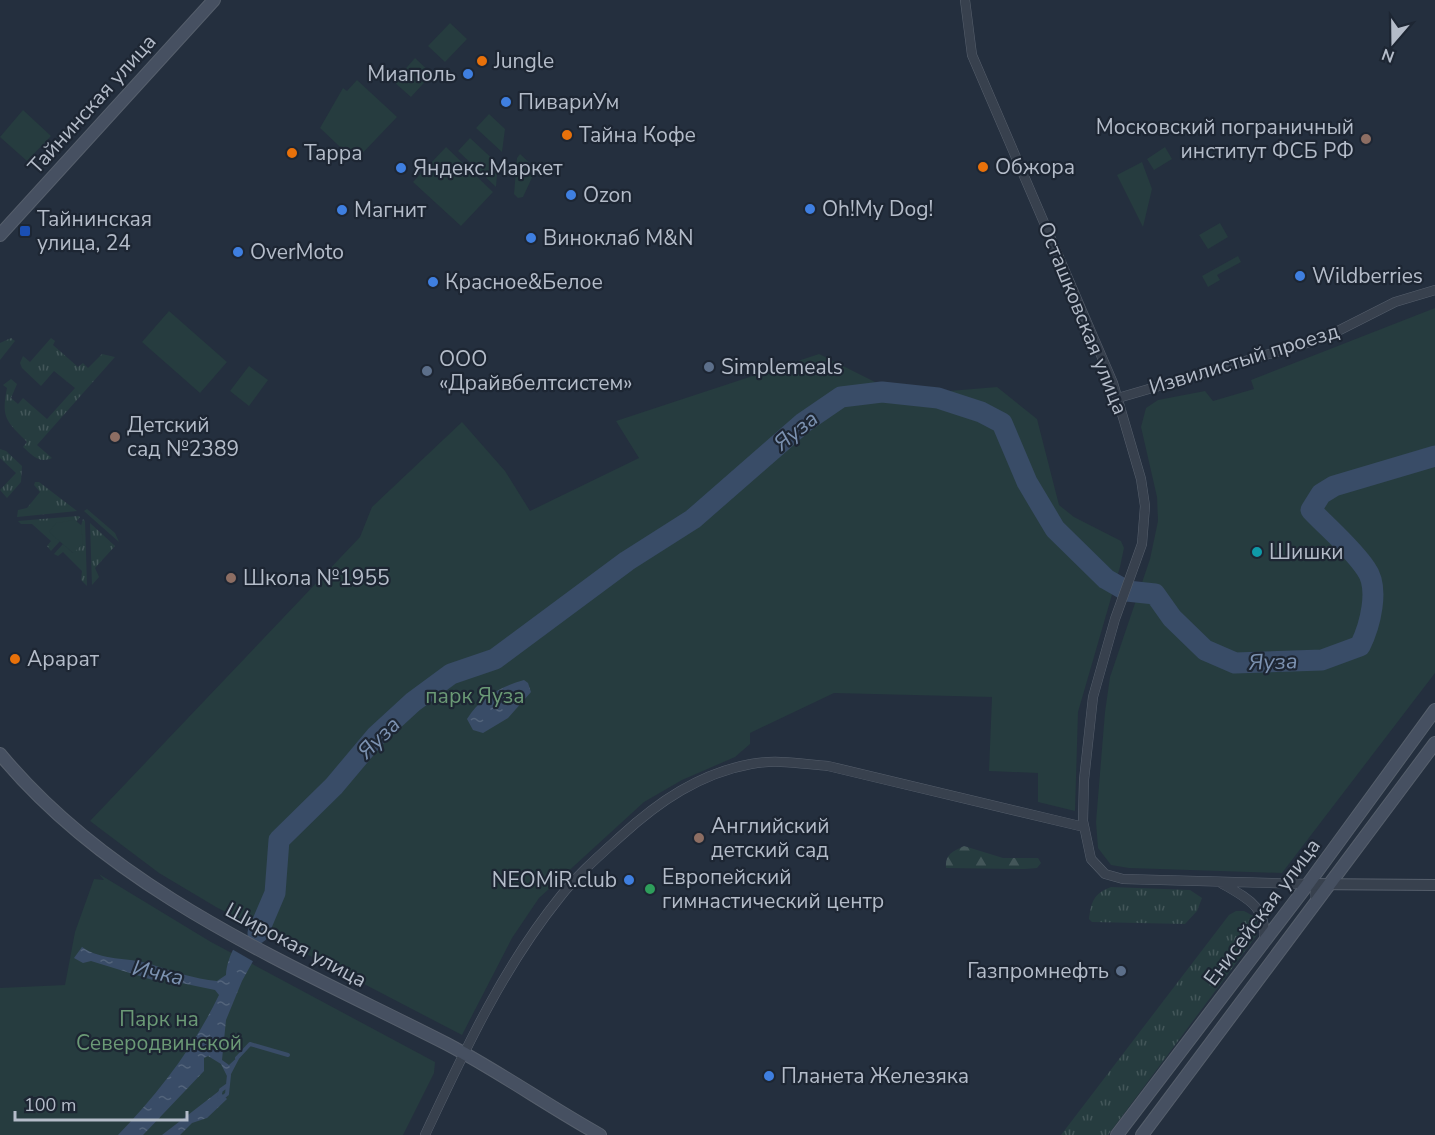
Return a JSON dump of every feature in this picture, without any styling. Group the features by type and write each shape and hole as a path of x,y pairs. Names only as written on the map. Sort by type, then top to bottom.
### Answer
{"main road":[{"name":"Тайнинская улица","path":"0,235 214,0"},
{"name":"Енисейская улица","path":"1117,1135 1308,884 1435,710"},
{"name":"Енисейская улица","path":"1142,1135 1316,906 1435,743"},
{"name":"Широкая улица","path":"0,754 50,810 133,874 284,962 464,1053 600,1135"},
{"path":"1217,1002 1223,998 1233,1000 1235,1008 1233,1013"}],"street":[{"name":"Осташковская улица","path":"964,0 972,55 1118,398 1143,488 1144,526 1138,558 1115,619 1090,716 1084,780 1084,827 1091,859 1098,869 1111,877 1219,882 1435,885"},
{"name":"Извилистый проезд","path":"1118,398 1324,338 1395,302 1435,290"},
{"path":"425,1135 486,1010 522,949 560,896 644,815 689,785 728,769 753,763 790,762 828,766 1084,827"},
{"path":"1219,882 1257,908 1263,917 1264,941"},
{"path":"1308,884 1315,888 1316,906"}],"green space":[{"path":"450,23 467,39 445,62 428,46"},
{"path":"415,58 432,74 411,97 394,82"},
{"path":"357,80 397,117 355,161 320,128 343,88 347,91"},
{"path":"23,110 51,136 27,161 0,137"},
{"path":"489,114 505,129 502,152 476,128"},
{"path":"470,138 498,164 496,187 458,151"},
{"path":"446,147 493,192 461,226 413,182"},
{"path":"1165,147 1172,159 1154,170 1147,159"},
{"path":"520,154 536,169 523,197 518,198 514,194 517,158"},
{"path":"1142,162 1152,189 1143,227 1117,175"},
{"path":"1220,223 1228,237 1208,249 1199,235"},
{"path":"1238,256 1241,262 1217,275 1220,280 1208,287 1202,276"},
{"path":"1435,308 1435,673 1282,873 1129,868 1111,865 1098,848 1096,822 1105,712 1110,677 1150,559 1158,521 1157,497 1141,427 1146,408 1158,400 1205,391 1213,401 1254,389 1251,380"},
{"path":"169,311 227,362 200,393 142,342"},
{"path":"11,338 15,341 0,360 0,343"},
{"path":"51,338 55,341 53,345 78,367 83,363 88,368 102,354 115,357 37,445 52,458 43,460 36,458 23,447 27,442 10,424 5,413 7,388 3,385 11,379 17,384 11,398 18,404 23,398 47,419 75,388 54,371 41,386 22,368 20,363 23,356 30,362"},
{"name":"парк Яуза","path":"819,354 901,395 997,387 1037,419 1059,505 1074,517 1121,541 1124,548 1120,567 1078,712 1075,811 1038,802 1038,773 989,771 992,697 834,693 750,733 750,744 735,757 682,780 644,802 539,898 512,938 462,1035 216,907 159,873 90,821 360,537 372,507 462,422 505,471 530,511 639,458 616,421"},
{"path":"249,366 268,380 249,406 230,391"},
{"path":"0,449 6,451 22,466 21,482 7,498 0,490 16,473 0,458"},
{"path":"35,482 39,482 77,511 17,517 18,510 27,508 40,492 34,485"},
{"path":"87,509 115,533 119,542 84,511"},
{"path":"80,517 77,521 50,532 60,541 51,551 47,546 51,541 32,524 21,524 18,521"},
{"path":"83,519 85,521 87,586 81,580 82,571 63,552 58,556 54,554 63,544 73,553"},
{"path":"75,520 81,525 83,544 73,553 49,532 56,523"},
{"path":"90,523 115,546 95,568 99,577 92,585"},
{"path":"964,846 1003,858 1038,858 1041,863 1037,868 1025,869 946,868 948,856"},
{"name":"Парк на Северодвинской","path":"99,874 211,942 435,1062 434,1073 403,1135 0,1135 0,988 65,985 75,932 94,879 104,880"},
{"path":"1111,887 1190,890 1202,898 1197,911 1185,924 1092,922 1089,919 1094,899"},
{"path":"1236,911 1244,911 1257,918 1257,935 1108,1135 1061,1135 1229,915"}],"water":[{"path":"524,680 528,683 531,692 508,718 483,733 473,730 467,719 484,699 507,686"},
{"name":"Ичка","path":"270,908 272,927 242,981 226,1020 222,1060 229,1065 242,1053 230,1076 228,1078 221,1064 208,1056 204,1058 204,1071 143,1135 118,1135 147,1103 187,1051 219,995 215,990 162,979 156,981 91,961 83,963 74,958 82,947 98,955 141,962 191,977 217,981 226,975 230,956 240,937 254,920"},
{"path":"219,1091 227,1099 207,1118 192,1123 180,1135 162,1135"}],"pier":[{"path":"249,923 272,934 256,963 230,948"}],"waterway":[{"name":"Яуза","path":"258,933 275,893 279,840 334,786 376,736 413,702 451,674 495,659 627,561 693,519 803,423 841,397 882,392 938,398 981,412 1002,423 1027,482 1055,529 1106,579 1127,591 1155,594 1172,618 1205,650 1235,663 1322,660 1360,646 1372,607 1370,577 1354,554 1311,510 1321,494 1334,486 1435,456"},
{"path":"237,1058 250,1044 288,1055"},
{"path":"222,1098 227,1094 229,1075"},
{"path":"219,1097 221,1090 228,1085"}],"place":[{"name":"Jungle","path":"482,61"},
{"name":"Миаполь","path":"468,74"},
{"name":"ПивариУм","path":"506,102"},
{"name":"Тайна Кофе","path":"567,135"},
{"name":"Московский пограничный институт ФСБ РФ","path":"1366,139"},
{"name":"Тарра","path":"292,153"},
{"name":"Обжора","path":"983,167"},
{"name":"Яндекс.Маркет","path":"401,168"},
{"name":"Ozon","path":"571,195"},
{"name":"Oh!My Dog!","path":"810,209"},
{"name":"Магнит","path":"342,210"},
{"name":"Тайнинская улица, 24","path":"25,231"},
{"name":"Виноклаб М&N","path":"531,238"},
{"name":"OverMoto","path":"238,252"},
{"name":"Wildberries","path":"1300,276"},
{"name":"Красное&Белое","path":"433,282"},
{"name":"Simplemeals","path":"709,367"},
{"name":"ООО «Драйвбелтсистем»","path":"427,371"},
{"name":"Детский сад №2389","path":"115,437"},
{"name":"Шишки","path":"1257,552"},
{"name":"Школа №1955","path":"231,578"},
{"name":"Арарат","path":"15,659"},
{"name":"Английский детский сад","path":"699,838"},
{"name":"NEOMiR.club","path":"629,880"},
{"name":"Европейский гимнастический центр","path":"650,889"},
{"name":"Газпромнефть","path":"1121,971"},
{"name":"Планета Железяка","path":"769,1076"}]}
